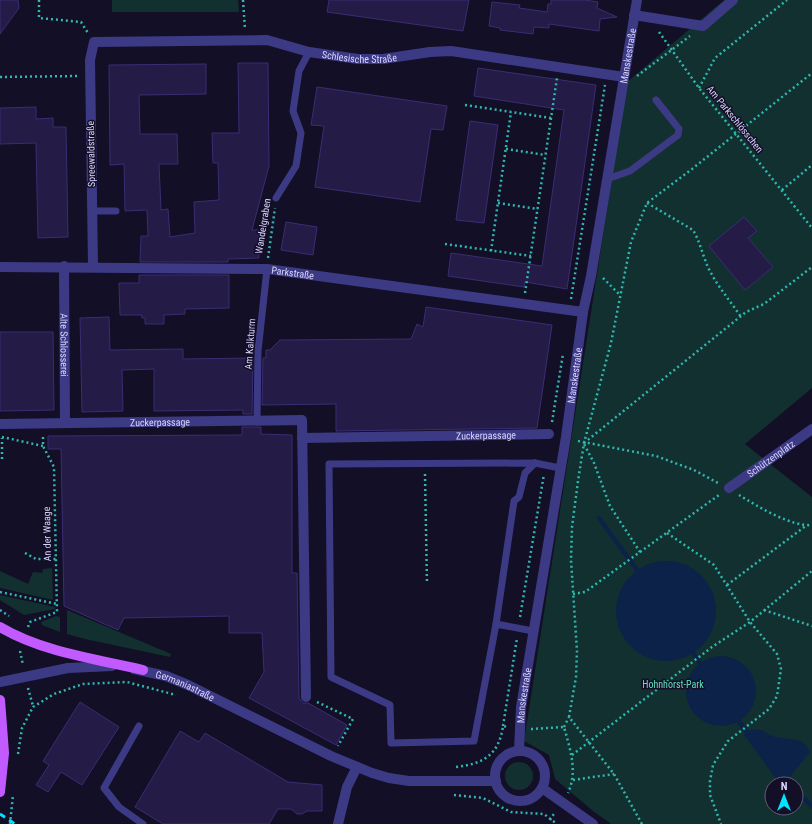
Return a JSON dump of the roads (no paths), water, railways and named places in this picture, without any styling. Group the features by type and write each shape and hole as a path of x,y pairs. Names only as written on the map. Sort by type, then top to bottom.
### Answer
{"main road":[{"path":"0,627 45,646 143,670"},
{"path":"0,700 4,753 0,792"}],"street":[{"name":"Manskestraße","path":"519,751 521,707 566,437 583,312 591,276 637,0"},
{"path":"634,14 703,26 733,0"},
{"name":"Schlesische Straße","path":"94,42 245,39 267,40 309,52 338,58 365,59 384,59 430,52 450,51 607,74 623,81"},
{"name":"Spreewaldstraße","path":"93,266 90,60 94,42"},
{"name":"Alte Schlosserei","path":"64,266 65,423"},
{"name":"Parkstraße","path":"0,267 93,266 267,269 583,312"},
{"name":"Zuckerpassage","path":"3,424 302,420 306,696"},
{"name":"Schützenplatz","path":"728,488 812,429"},
{"name":"Zuckerpassage","path":"302,438 549,434"},
{"name":"Germaniastraße","path":"0,682 25,676 85,666 105,666 143,670 188,684 331,756 389,778 409,781 496,780"},
{"path":"519,751 533,755 539,760 544,770 545,778 542,788 532,798 517,800 503,794 496,780 496,770 499,762 512,753 519,751"},
{"path":"338,824 347,787 357,767"},
{"path":"542,788 593,824"}],"lane":[{"name":"Wandelgraben","path":"276,198 296,166 301,132 293,111 299,71 309,52"},
{"path":"607,179 630,171 678,135 678,129 656,100"},
{"path":"92,211 116,211"},
{"name":"Am Kalkturm","path":"257,420 258,351 267,269"},
{"path":"536,463 525,473 519,497 514,501 496,624 474,741 391,743 390,706 331,677 329,464 424,462 536,463 560,468"},
{"path":"496,624 533,631"},
{"path":"139,726 104,788 119,807 143,824"}],"water":[{"path":"666,561 685,565 701,576 712,592 716,611 712,630 701,646 685,657 666,661 647,657 631,646 620,630 616,611 620,592 631,576 647,565"},
{"path":"721,656 734,659 746,666 753,678 756,691 753,704 746,716 734,723 721,726 708,723 696,716 689,704 686,691 689,678 696,666 708,659"},
{"path":"752,729 761,730 775,737 798,740 806,745 810,752 790,776 774,776 744,735"}],"waterway":[{"path":"599,518 637,570"},
{"path":"693,653 699,662"},
{"path":"739,722 747,732"},
{"path":"804,798 812,806"}],"railway":[{"path":"0,814 15,824"}],"park label":[{"name":"Hohnhorst-Park","path":"673,684"}]}
